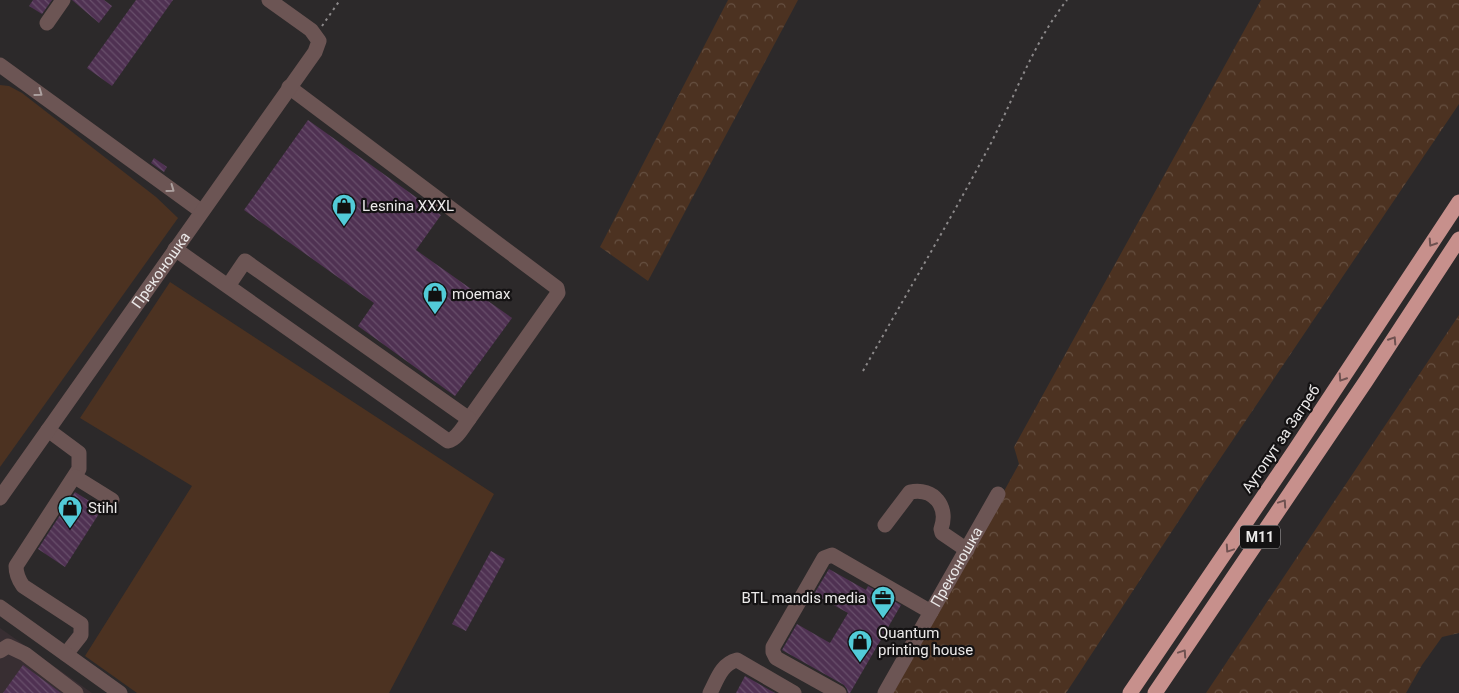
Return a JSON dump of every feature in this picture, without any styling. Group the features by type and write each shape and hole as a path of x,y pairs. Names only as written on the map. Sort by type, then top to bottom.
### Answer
{"highway":[{"name":"Аутопут за Загреб","path":"1130,693 1295,450 1459,202"},
{"name":"M11","path":"1155,693 1366,381 1459,239"}],"street":[{"path":"47,23 63,0"},
{"path":"269,0 311,30 317,38"},
{"name":"Преконошка","path":"0,498 315,52 317,38"},
{"path":"0,65 201,211"},
{"path":"175,249 448,440 452,440 457,436 469,419 558,292 557,288 289,87"},
{"path":"228,286 245,261 469,419"},
{"path":"48,430 79,453 79,468 75,477 16,566 19,580 23,586 81,624 81,635 66,654"},
{"path":"75,477 112,500"},
{"path":"885,525 910,492 918,490 926,492 938,500 942,509 944,521 941,529 942,533 967,550"},
{"name":"Преконошка","path":"885,693 998,494"},
{"path":"838,693 776,658 773,652 773,647 824,558 832,555 931,612"},
{"path":"0,607 120,693"},
{"path":"0,651 8,646 25,654 76,693"},
{"path":"710,693 721,671 728,664 737,660 794,693"}],"path":[{"path":"863,371 990,144 1028,64 1056,14 1067,0"},
{"path":"317,38 338,1"}],"shaded area":[{"path":"0,628 92,693 0,693"}],"green space":[{"path":"728,0 798,0 648,281 600,247"},
{"path":"1261,0 1459,0 1459,104 1197,493 1066,693 893,693 1019,464 1014,447"},
{"path":"0,85 9,86 22,93 156,197 178,218 0,467"},
{"path":"170,282 494,494 389,693 137,693 85,656 192,486 80,418"},
{"path":"1459,315 1459,633 1442,637 1422,665 1406,693 1206,693"}],"building":[{"path":"33,0 52,0 42,14 29,6"},
{"path":"72,0 104,0 112,6 99,23"},
{"path":"136,0 173,0 112,86 87,68"},
{"path":"308,120 441,215 416,250 512,318 455,396 358,326 374,303 244,210"},
{"path":"154,158 167,167 164,172 151,163"},
{"path":"75,492 102,509 65,567 38,549"},
{"path":"491,551 505,559 466,631 452,624"},
{"path":"829,569 866,590 868,586 901,605 850,693 848,693 844,685 782,650 797,624 830,643 848,613 814,594"},
{"path":"23,665 61,693 3,693"},
{"path":"745,676 775,693 736,693"}],"place":[{"name":"Lesnina XXXL","path":"344,227"},
{"name":"moemax","path":"435,315"},
{"name":"Stihl","path":"70,529"},
{"name":"BTL mandis media","path":"883,619"},
{"name":"Quantum printing house","path":"860,663"}]}
